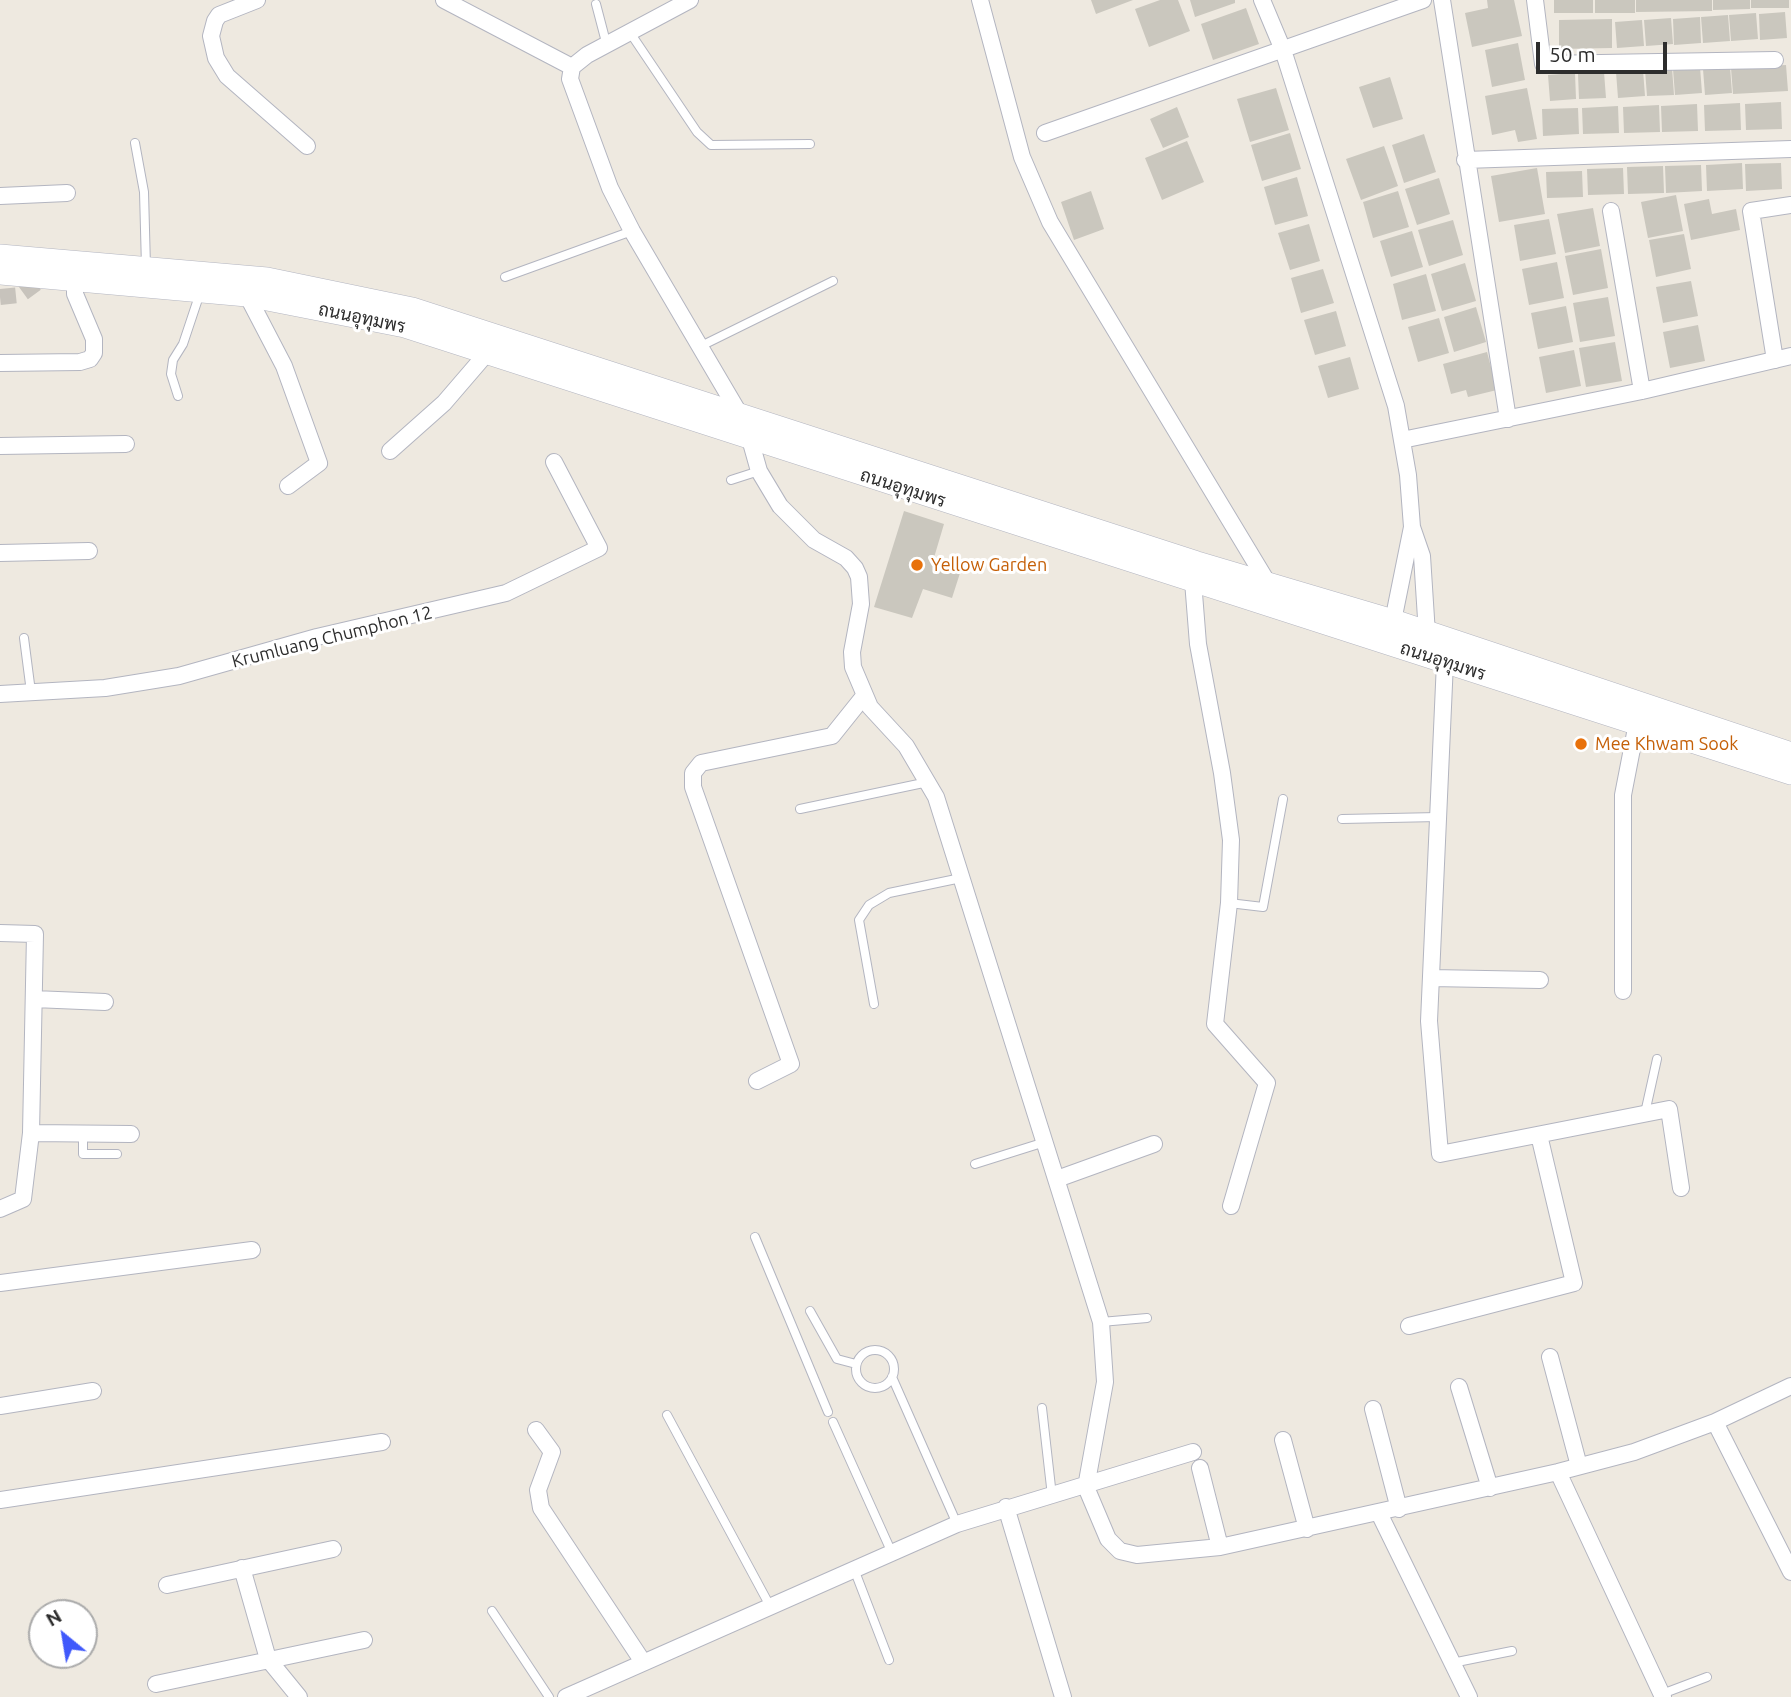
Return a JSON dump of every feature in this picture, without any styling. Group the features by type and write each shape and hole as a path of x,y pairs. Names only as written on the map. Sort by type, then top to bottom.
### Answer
{"street":[{"path":"257,0 222,6 211,36 216,58 227,76 307,146"},
{"path":"444,0 572,67"},
{"path":"980,0 1022,157 1050,222 1269,585"},
{"path":"1262,0 1283,50 1396,406 1412,527 1422,556 1427,634"},
{"path":"1045,133 1283,50 1387,6 1423,0"},
{"path":"1442,0 1465,160 1508,419"},
{"path":"1535,0 1543,64 1775,60"},
{"path":"572,67 687,1"},
{"path":"572,67 572,91 610,188 632,231 739,413 760,471 785,512 814,540 846,558 859,577 861,604 852,652 853,667 864,696 906,746 936,797 1101,1322 1105,1382 1086,1487 1108,1539 1121,1550 1137,1555 1220,1548 1399,1509 1634,1452 1715,1422 1791,1386"},
{"path":"1465,160 1791,149"},
{"path":"0,196 68,193"},
{"path":"1402,440 1642,391 1783,358 1751,211 1791,205"},
{"path":"1611,211 1642,391"},
{"name":"ถนนอุทุมพร","path":"0,256 267,279 412,309 1269,585 1392,621 1791,754"},
{"name":"ถนนอุทุมพร","path":"0,273 247,295 405,326 1791,773"},
{"path":"0,363 80,362 90,359 94,353 94,339 75,294 75,278"},
{"path":"247,295 284,366 319,463 288,486"},
{"path":"390,451 444,403 487,353"},
{"path":"0,446 126,444"},
{"name":"Krumluang Chumphon 12","path":"0,694 104,688 179,676 317,637 506,593 599,548 554,462"},
{"path":"1392,621 1412,527"},
{"path":"0,553 89,551"},
{"path":"1193,581 1198,644 1222,772 1231,840 1229,903 1215,1024 1267,1083 1231,1206"},
{"path":"1445,662 1429,1021 1440,1154 1669,1109 1681,1188"},
{"path":"757,1081 792,1064 693,787 693,773 701,763 832,736 864,696"},
{"path":"1623,991 1623,795 1637,723"},
{"path":"0,933 35,934 31,1133 23,1199 0,1209"},
{"path":"1431,978 1541,980"},
{"path":"34,999 105,1002"},
{"path":"31,1133 131,1134"},
{"path":"1409,1326 1574,1283 1539,1136"},
{"path":"1057,1179 1154,1144"},
{"path":"0,1283 252,1250"},
{"path":"1550,1356 1579,1466"},
{"path":"1459,1387 1490,1488"},
{"path":"0,1406 93,1391"},
{"path":"1373,1409 1399,1509"},
{"path":"1715,1422 1791,1572"},
{"path":"536,1430 552,1452 538,1490 541,1508 643,1662"},
{"path":"1283,1440 1307,1529"},
{"path":"0,1500 382,1442"},
{"path":"566,1697 957,1524 1006,1507 1086,1487 1193,1452"},
{"path":"1200,1468 1220,1548"},
{"path":"1558,1472 1662,1695"},
{"path":"1006,1507 1063,1697"},
{"path":"1379,1513 1469,1697"},
{"path":"167,1584 333,1549"},
{"path":"242,1568 268,1659 299,1697"},
{"path":"156,1684 364,1640"}],"lane":[{"path":"596,4 607,46"},
{"path":"631,34 697,132 712,145 810,144"},
{"path":"135,143 144,192 146,267"},
{"path":"505,277 632,231"},
{"path":"699,347 833,281"},
{"path":"178,396 171,374 173,360 183,344 201,290"},
{"path":"731,480 760,471"},
{"path":"24,638 32,692"},
{"path":"800,809 928,782"},
{"path":"1229,903 1263,907 1283,799"},
{"path":"1342,819 1438,817"},
{"path":"874,1004 859,919 869,905 889,893 961,878"},
{"path":"1645,1112 1657,1059"},
{"path":"83,1134 83,1153 117,1154"},
{"path":"975,1164 1045,1142"},
{"path":"755,1237 828,1412"},
{"path":"810,1311 837,1359 856,1364"},
{"path":"1101,1322 1147,1318"},
{"path":"892,1377 886,1384 868,1387 856,1373 856,1364 866,1352 881,1351 892,1362 892,1377 957,1524"},
{"path":"1042,1408 1052,1496"},
{"path":"667,1415 770,1606"},
{"path":"833,1422 892,1553"},
{"path":"854,1569 889,1660"},
{"path":"492,1611 549,1697"},
{"path":"1452,1663 1512,1651"},
{"path":"1662,1695 1707,1677"}],"building":[{"path":"1091,0 1133,0 1096,14"},
{"path":"1160,0 1178,0 1190,31 1149,47 1135,9"},
{"path":"1190,0 1235,0 1235,3 1195,17"},
{"path":"1487,0 1514,0 1522,36 1472,47 1465,13 1488,8"},
{"path":"1554,0 1593,0 1593,13 1554,13"},
{"path":"1595,0 1635,0 1635,13 1595,13"},
{"path":"1636,0 1712,0 1712,11 1636,12"},
{"path":"1713,0 1750,0 1750,9 1713,10"},
{"path":"1751,0 1789,0 1789,8 1751,8"},
{"path":"1246,8 1259,44 1213,60 1201,24"},
{"path":"1785,12 1787,38 1760,40 1759,14"},
{"path":"1756,13 1758,39 1731,41 1729,15"},
{"path":"1728,15 1730,41 1703,43 1701,17"},
{"path":"1700,17 1701,43 1674,45 1673,19"},
{"path":"1671,18 1673,44 1646,46 1644,20"},
{"path":"1612,19 1612,48 1559,49 1559,20"},
{"path":"1642,20 1644,46 1617,48 1615,22"},
{"path":"1518,43 1525,80 1492,87 1485,50"},
{"path":"1786,65 1788,91 1733,94 1731,68"},
{"path":"1700,67 1702,93 1675,95 1673,69"},
{"path":"1730,67 1732,93 1705,95 1703,69"},
{"path":"1672,68 1674,95 1647,96 1645,70"},
{"path":"1643,70 1645,96 1618,98 1616,72"},
{"path":"1604,72 1606,98 1579,99 1578,74"},
{"path":"1575,73 1576,99 1550,101 1548,75"},
{"path":"1390,77 1403,119 1373,128 1359,87"},
{"path":"1276,88 1289,130 1250,142 1237,99"},
{"path":"1527,88 1537,139 1518,142 1515,130 1492,135 1485,96"},
{"path":"1781,102 1782,129 1746,130 1745,104"},
{"path":"1740,103 1741,130 1705,131 1704,105"},
{"path":"1697,104 1698,131 1662,132 1661,106"},
{"path":"1659,105 1660,132 1624,133 1623,107"},
{"path":"1618,106 1619,133 1583,134 1582,108"},
{"path":"1177,107 1189,137 1163,148 1150,119"},
{"path":"1578,108 1579,134 1543,136 1542,109"},
{"path":"1290,133 1301,169 1262,181 1251,145"},
{"path":"1424,134 1436,172 1404,183 1392,145"},
{"path":"1187,141 1204,182 1162,200 1145,158"},
{"path":"1384,146 1398,186 1361,200 1346,159"},
{"path":"1742,163 1743,189 1707,191 1706,165"},
{"path":"1781,163 1782,189 1746,191 1745,164"},
{"path":"1701,165 1702,191 1666,193 1665,166"},
{"path":"1663,166 1664,193 1628,194 1627,167"},
{"path":"1537,168 1545,214 1499,222 1491,176"},
{"path":"1623,168 1624,194 1588,195 1587,169"},
{"path":"1582,171 1583,197 1547,198 1546,172"},
{"path":"1297,177 1308,216 1275,225 1264,187"},
{"path":"1439,178 1450,214 1417,225 1405,189"},
{"path":"1091,191 1104,229 1074,240 1061,202"},
{"path":"1398,191 1409,227 1373,238 1363,202"},
{"path":"1676,195 1683,231 1648,238 1641,202"},
{"path":"1709,199 1712,214 1736,209 1740,230 1691,240 1684,204"},
{"path":"1593,208 1600,246 1565,253 1557,214"},
{"path":"1549,219 1556,254 1520,261 1514,225"},
{"path":"1453,220 1463,255 1429,266 1418,230"},
{"path":"1309,224 1320,261 1290,270 1278,233"},
{"path":"1412,231 1423,267 1391,277 1380,241"},
{"path":"1684,234 1691,269 1656,277 1649,240"},
{"path":"1601,249 1608,288 1573,295 1565,256"},
{"path":"1557,262 1564,298 1529,305 1522,269"},
{"path":"1465,263 1476,301 1442,311 1431,274"},
{"path":"1323,269 1334,303 1301,313 1291,278"},
{"path":"1426,274 1436,311 1402,320 1393,284"},
{"path":"1691,281 1698,316 1663,323 1656,287"},
{"path":"1608,297 1615,336 1580,342 1573,303"},
{"path":"1566,306 1573,342 1538,349 1531,313"},
{"path":"1476,307 1486,342 1454,352 1444,317"},
{"path":"1336,311 1346,346 1315,355 1304,320"},
{"path":"1439,318 1449,353 1418,362 1408,327"},
{"path":"1698,325 1705,361 1670,368 1663,332"},
{"path":"1615,342 1622,381 1586,387 1579,348"},
{"path":"1574,350 1581,386 1546,393 1539,357"},
{"path":"1487,352 1497,390 1468,397 1466,390 1451,394 1443,364"},
{"path":"1350,357 1359,389 1328,398 1318,366"},
{"name":"Yellow Garden","path":"904,511 944,524 933,561 961,570 952,598 923,589 912,618 874,607"}],"tunnel":[{"path":"0,297 20,295 46,276"}],"place":[{"name":"Yellow Garden","path":"917,565"},
{"name":"Mee Khwam Sook","path":"1581,744"}]}
